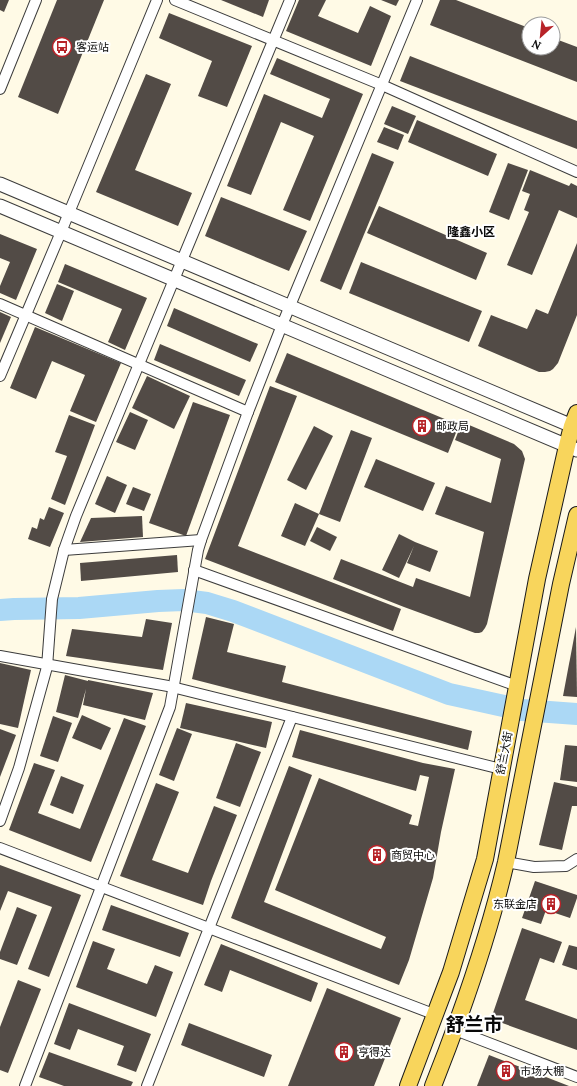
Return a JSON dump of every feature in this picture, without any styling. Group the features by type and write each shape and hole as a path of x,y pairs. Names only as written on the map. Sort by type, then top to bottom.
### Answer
{"main road":[{"name":"舒兰大街","path":"408,1086 451,972 485,859 537,579 572,448 575,422"},
{"path":"433,1086 455,1030 500,889 561,584 577,515"}],"street":[{"path":"0,90 36,0"},
{"path":"0,376 157,0"},
{"path":"175,0 382,85 577,172"},
{"path":"0,821 19,768 47,665 52,599 64,550 76,516 290,0"},
{"path":"25,1086 170,707 183,630 201,540 289,306 417,0"},
{"path":"0,184 289,306 575,422"},
{"path":"0,206 572,448"},
{"path":"0,304 248,412"},
{"path":"64,550 201,540"},
{"path":"194,572 517,686"},
{"path":"0,656 174,687 501,769"},
{"path":"147,1086 292,717"},
{"path":"0,848 436,1015"},
{"path":"506,862 534,868 566,866 577,859"},
{"path":"455,1030 577,1077"}],"building":[{"path":"0,0 9,0 4,12 0,10"},
{"path":"57,0 104,0 58,114 18,97"},
{"path":"221,0 269,0 263,17"},
{"path":"299,0 326,0 318,16 358,33 370,6 391,16 371,66 286,31"},
{"path":"381,0 399,0 396,6"},
{"path":"440,0 456,0 521,25 521,56 561,56 561,41 577,47 577,82 430,25"},
{"path":"169,13 252,46 227,107 198,96 212,61 159,38"},
{"path":"410,56 577,121 577,149 400,81"},
{"path":"277,58 363,94 310,221 283,210 314,136 281,122 251,195 227,186 264,94 322,118 330,99 270,74"},
{"path":"146,74 171,84 135,170 192,193 178,226 96,192"},
{"path":"392,106 416,116 408,134 384,124"},
{"path":"417,120 497,154 488,176 408,142"},
{"path":"384,127 404,135 398,150 377,142"},
{"path":"372,153 394,162 341,290 320,281"},
{"path":"508,163 528,170 509,220 489,212"},
{"path":"530,170 569,186 571,183 577,186 577,218 559,210 532,275 507,265 529,212 524,210 530,194 522,191"},
{"path":"221,197 307,231 289,271 205,236"},
{"path":"379,206 487,253 476,280 367,233"},
{"path":"0,234 37,249 16,300 0,293 0,286 10,262 0,258"},
{"path":"577,243 577,315 558,363 553,369 550,371 539,372 478,346 491,315 527,329 536,309 548,314"},
{"path":"361,262 482,311 469,342 349,293"},
{"path":"65,264 147,298 125,350 108,342 122,309 58,282"},
{"path":"57,284 74,291 62,321 45,313"},
{"path":"174,308 258,344 250,362 167,326"},
{"path":"0,312 11,317 0,343"},
{"path":"35,327 121,363 96,422 70,411 85,375 52,361 36,399 10,388"},
{"path":"160,344 246,380 239,396 154,360"},
{"path":"287,353 459,425 448,453 275,382"},
{"path":"147,376 190,396 174,429 132,408"},
{"path":"270,386 297,396 238,546 401,609 393,631 205,559"},
{"path":"193,402 230,415 186,536 149,523"},
{"path":"130,412 148,420 135,450 116,442"},
{"path":"69,415 95,425 65,505 51,499 67,456 55,452"},
{"path":"462,422 514,444 522,451 525,459 487,624 482,632 479,633 475,633 404,607 333,579 341,559 413,587 416,578 470,597 484,532 435,514 446,486 491,503 501,459 455,440"},
{"path":"314,426 333,436 306,490 287,480"},
{"path":"351,430 372,438 340,522 319,514"},
{"path":"376,459 435,483 423,511 364,487"},
{"path":"107,476 127,485 115,513 95,504"},
{"path":"133,487 151,494 144,511 126,504"},
{"path":"295,503 319,514 305,546 281,536"},
{"path":"49,507 64,513 50,547 28,539 32,527 37,529 40,518 44,520"},
{"path":"142,516 143,537 80,542 91,518"},
{"path":"317,527 337,537 330,551 310,541"},
{"path":"399,534 438,551 430,572 407,563 414,546 399,578 382,570"},
{"path":"177,555 178,572 81,581 80,563"},
{"path":"206,617 234,624 227,652 286,666 282,682 472,731 468,750 192,679"},
{"path":"146,619 172,623 163,670 66,656 72,629 142,637"},
{"path":"576,627 577,697 563,696"},
{"path":"0,663 31,670 18,728 0,724"},
{"path":"65,675 88,681 153,693 145,720 83,705 86,689 78,718 56,712"},
{"path":"186,703 272,722 266,748 180,728"},
{"path":"82,715 111,728 101,750 72,738"},
{"path":"53,716 72,723 58,762 40,756"},
{"path":"124,718 146,726 91,862 9,830 34,763 55,770 38,813 80,829"},
{"path":"177,728 192,734 174,781 159,775"},
{"path":"0,729 16,735 0,777"},
{"path":"300,730 423,763 455,769 441,832 433,878 409,960 399,985 231,918 289,766 312,775 264,902 381,949 386,937 275,890 319,778 412,815 409,824 418,826 429,777 420,775 416,791 292,757"},
{"path":"236,743 261,752 240,807 216,798"},
{"path":"565,745 577,746 577,782 560,780"},
{"path":"61,776 84,785 73,814 50,805"},
{"path":"554,782 577,787 577,806 572,806 562,850 539,845"},
{"path":"156,783 179,792 152,860 188,873 214,806 237,815 203,905 120,876"},
{"path":"0,865 81,895 49,977 28,969 52,907 8,891 0,911"},
{"name":"东联金店","path":"535,881 577,895 570,918 546,910 541,924 522,918"},
{"path":"111,905 189,933 180,957 102,930"},
{"path":"17,907 37,915 17,965 0,959 0,952"},
{"path":"522,928 562,942 554,963 540,958 525,1000 577,1019 577,1050 491,1019"},
{"path":"93,941 115,949 107,969 147,984 155,965 173,972 156,1017 76,987"},
{"path":"221,944 318,983 311,1002 230,970 222,992 204,985"},
{"path":"569,945 577,947 577,970 562,965"},
{"path":"18,980 41,989 8,1073 0,1070 0,1027"},
{"name":"亨得达","path":"327,988 401,1018 374,1086 288,1086"},
{"path":"69,1003 151,1034 136,1072 117,1065 124,1046 78,1029 70,1050 54,1044"},
{"path":"189,1023 272,1055 264,1077 181,1045"},
{"path":"49,1052 133,1082 131,1086 64,1086 39,1077"},
{"name":"市场大棚","path":"489,1055 569,1086 477,1086"}],"waterway":[{"path":"0,610 79,608 184,600 207,603 233,611 449,694 522,710 577,714"}],"place":[{"name":"客运站","path":"62,47"},
{"name":"邮政局","path":"422,426"},
{"name":"商贸中心","path":"377,855"},
{"name":"东联金店","path":"551,904"},
{"name":"亨得达","path":"344,1052"},
{"name":"市场大棚","path":"506,1071"}],"district":[{"name":"隆鑫小区","path":"471,232"},
{"name":"舒兰市","path":"474,1024"}]}
